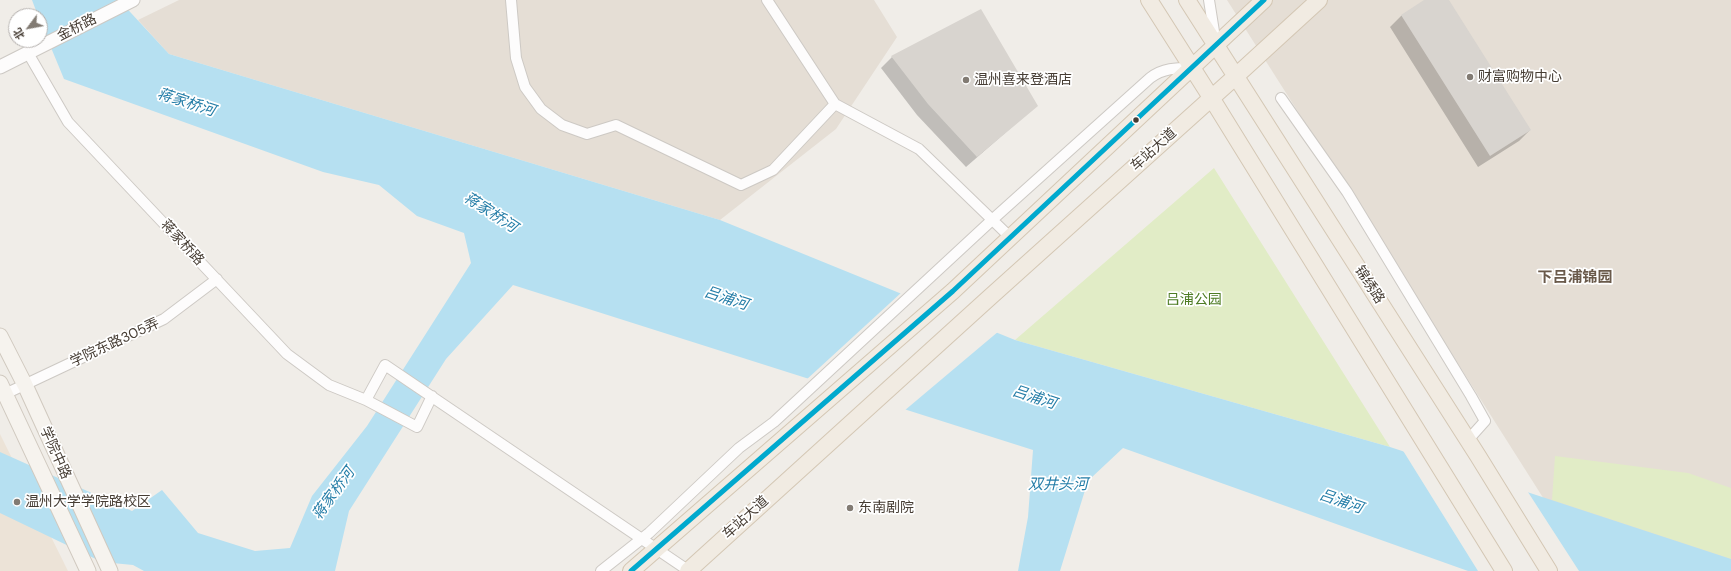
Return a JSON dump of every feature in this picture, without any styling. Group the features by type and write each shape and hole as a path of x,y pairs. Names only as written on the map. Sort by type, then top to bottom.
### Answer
{"main road":[{"path":"1149,0 1212,98 1426,448 1504,571"},
{"name":"锦绣路","path":"1187,0 1468,440 1549,571"},
{"path":"631,571 782,438 953,291 1264,0"},
{"name":"车站大道","path":"689,571 1319,0"},
{"name":"学院中路","path":"0,336 25,385 108,568"},
{"name":"学院中路","path":"3,388 85,565"}],"street":[{"name":"金桥路","path":"0,67 133,0"},
{"path":"510,0 516,58 525,87 541,109 562,125 587,134 616,125 741,185 773,170 835,104"},
{"path":"767,0 835,104 920,149 1010,237"},
{"path":"1209,0 1216,44"},
{"name":"蒋家桥路","path":"28,53 68,122 287,354 329,385 366,400 417,427 432,396"},
{"path":"602,571 641,539 739,448 774,422 992,220 1155,74 1170,68 1192,68"},
{"path":"1281,98 1347,192 1485,421 1468,440"},
{"name":"学院东路305弄","path":"3,388 25,385 164,319 217,279"},
{"path":"366,400 384,365 689,571"}],"shaded area":[{"path":"179,0 874,0 897,37 836,129 720,220 169,54 138,20"},
{"path":"1227,0 1731,0 1731,571 1575,548"},
{"name":"温州大学学院路校区","path":"0,434 68,571 0,571"}],"green space":[{"name":"吕浦公园","path":"1214,168 1390,447 1015,340"},
{"path":"1555,456 1688,473 1731,488 1731,559 1552,500"}],"water":[{"path":"32,0 119,0 169,54 720,220 1015,340 1390,447 1731,559 1731,571 1468,571 1123,448 1091,478 1086,487 1060,571 1018,571 1028,517 1033,450 513,285 446,359 349,511 335,571 144,571 133,565 102,562 0,513 0,452 132,511 162,490 198,533 255,551 290,548 312,496 367,426 471,263 464,233 417,216 379,185 323,172 64,79 48,40 48,8 35,8"}],"pier":[{"path":"902,292 999,331 904,411 806,380"},
{"path":"1402,449 1526,489 1579,571 1478,571"}],"building":[{"path":"1424,0 1449,0 1531,130 1490,156 1401,15"},
{"name":"温州喜来登酒店","path":"981,9 1038,106 977,157 928,104 891,56"}],"transit line":[{"path":"631,571 953,291 1264,0"}],"place":[{"name":"财富购物中心","path":"1470,77"},
{"name":"温州喜来登酒店","path":"966,80"},
{"name":"温州大学学院路校区","path":"17,502"},
{"name":"东南剧院","path":"850,508"}],"district":[{"name":"下吕浦锦园","path":"1575,278"}],"water label":[{"name":"蒋家桥河","path":"186,103"},
{"name":"蒋家桥河","path":"490,213"},
{"name":"吕浦河","path":"726,299"},
{"name":"吕浦河","path":"1034,398"},
{"name":"双井头河","path":"1058,485"},
{"name":"蒋家桥河","path":"334,494"},
{"name":"吕浦河","path":"1341,502"}]}
